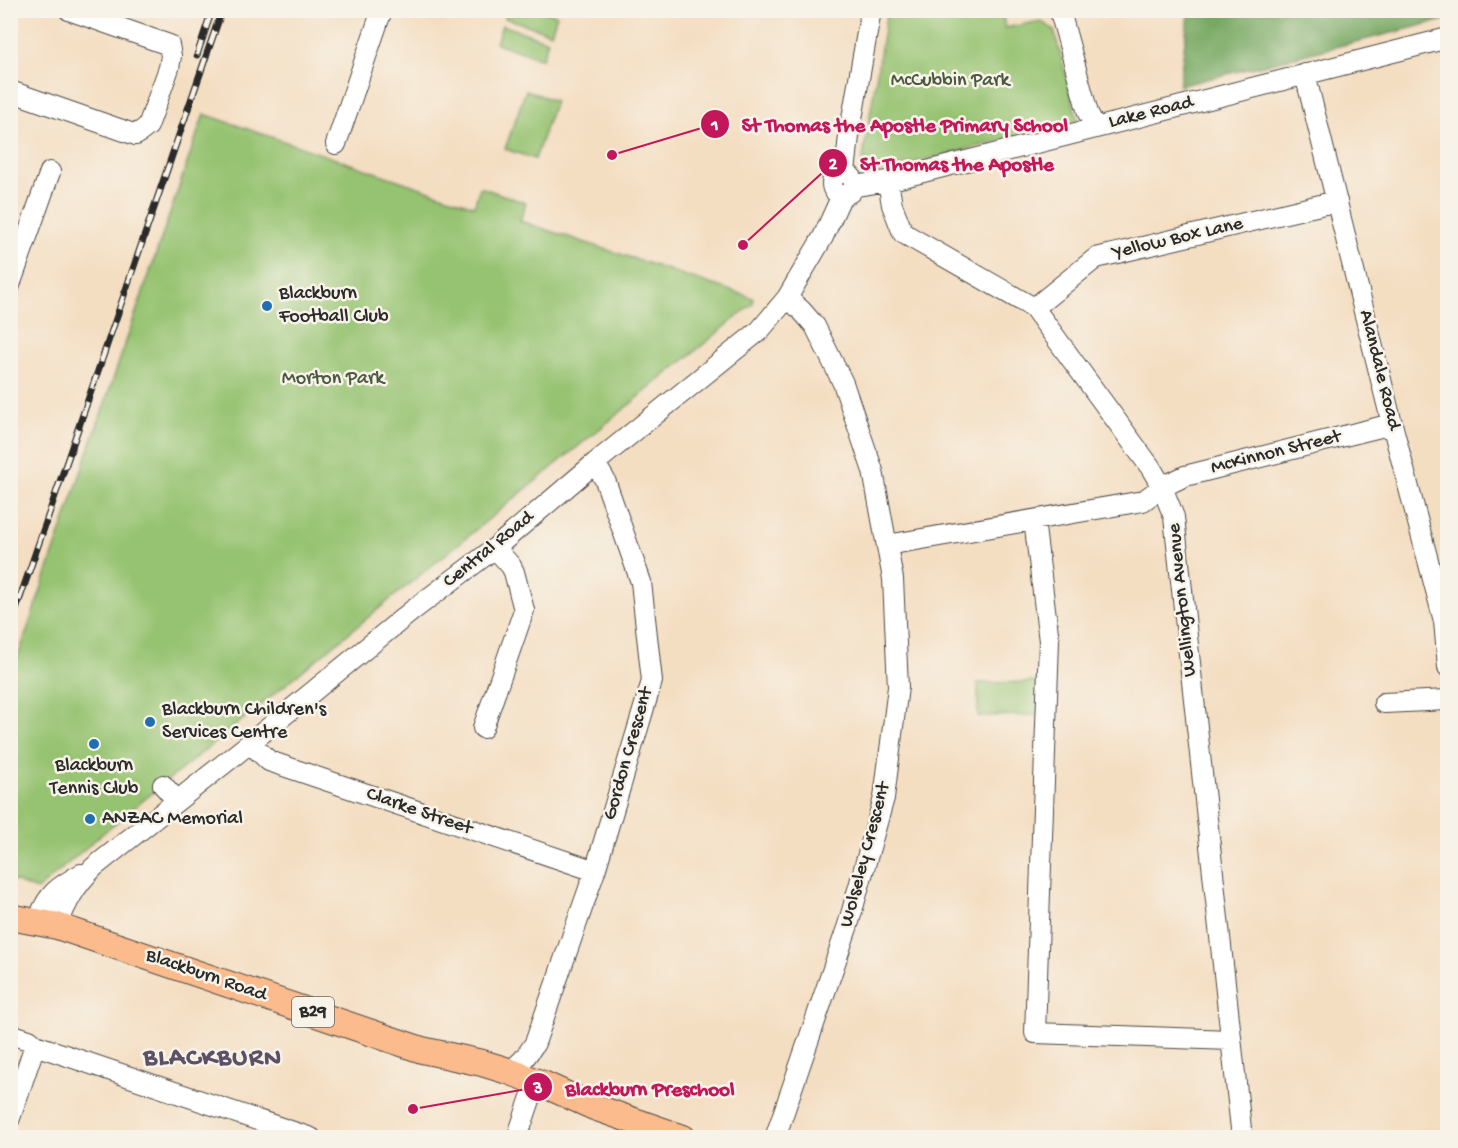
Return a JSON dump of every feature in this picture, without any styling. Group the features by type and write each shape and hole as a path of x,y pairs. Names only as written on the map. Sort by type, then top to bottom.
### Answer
{"main road":[{"name":"Blackburn Road","path":"10,901 47,922 422,1050 471,1073 529,1081"},
{"name":"Blackburn Road","path":"10,917 47,922"},
{"name":"Blackburn Road","path":"422,1050 482,1063 594,1107 682,1137"}],"street":[{"path":"10,91 142,130 169,68 171,56 169,45 69,10"},
{"path":"336,144 382,10"},
{"name":"Central Road","path":"47,922 94,867 413,610 495,548 595,462 760,330 787,298 823,237 847,185 849,136 871,10"},
{"path":"1061,15 1088,113 1095,127"},
{"name":"Lake Road","path":"847,185 888,181 1448,38"},
{"name":"Alandale Road","path":"1305,74 1392,424 1444,621 1448,667"},
{"path":"10,285 50,172"},
{"name":"Wellington Avenue","path":"888,181 892,205 903,232 1034,308 1144,459 1162,487 1174,516 1242,1137"},
{"name":"Yellow Box Lane","path":"1034,308 1096,258 1337,201"},
{"name":"Wolseley Crescent","path":"776,1137 848,926 884,798 898,687 893,579 873,471 843,383 815,326 787,298"},
{"name":"McKinnon Street","path":"887,545 1143,501 1162,487 1185,476 1392,424"},
{"name":"Gordon Crescent","path":"529,1081 518,1065 535,1043 595,872 652,681 641,582 605,480 595,462"},
{"path":"1034,520 1049,641 1035,1033 1231,1040"},
{"path":"483,728 524,610 511,566 495,548"},
{"path":"1384,703 1448,700"},
{"name":"Clarke Street","path":"250,743 269,761 595,872"},
{"path":"163,785 177,801"},
{"path":"10,1034 35,1045 311,1137"},
{"path":"10,1118 35,1045"},
{"path":"517,1137 529,1081"}],"green space":[{"path":"508,10 543,11 557,15 551,33 505,18"},
{"path":"1447,10 1448,19 1179,86 1189,11"},
{"name":"McCubbin Park","path":"887,11 1002,11 1005,28 1041,21 1054,30 1078,121 874,173 862,164"},
{"path":"502,25 548,41 542,59 496,43"},
{"path":"526,90 555,101 535,159 505,149"},
{"name":"Morton Park","path":"204,114 474,206 480,187 526,203 520,221 753,298 753,304 102,834 37,890 11,880 11,677"},
{"path":"1040,682 1041,715 978,716 978,683"}],"railway":[{"path":"197,55 212,10"},
{"path":"10,627 222,10"}],"place":[{"name":"St Thomas the Apostle Primary School","path":"612,155"},
{"name":"St Thomas the Apostle","path":"743,245"},
{"name":"Blackburn Football Club","path":"267,306"},
{"name":"Blackburn Children's Services Centre","path":"150,722"},
{"name":"Blackburn Tennis Club","path":"94,744"},
{"name":"ANZAC Memorial","path":"90,819"},
{"name":"Blackburn Preschool","path":"413,1109"}],"district":[{"name":"BLACKBURN","path":"213,1059"}]}
